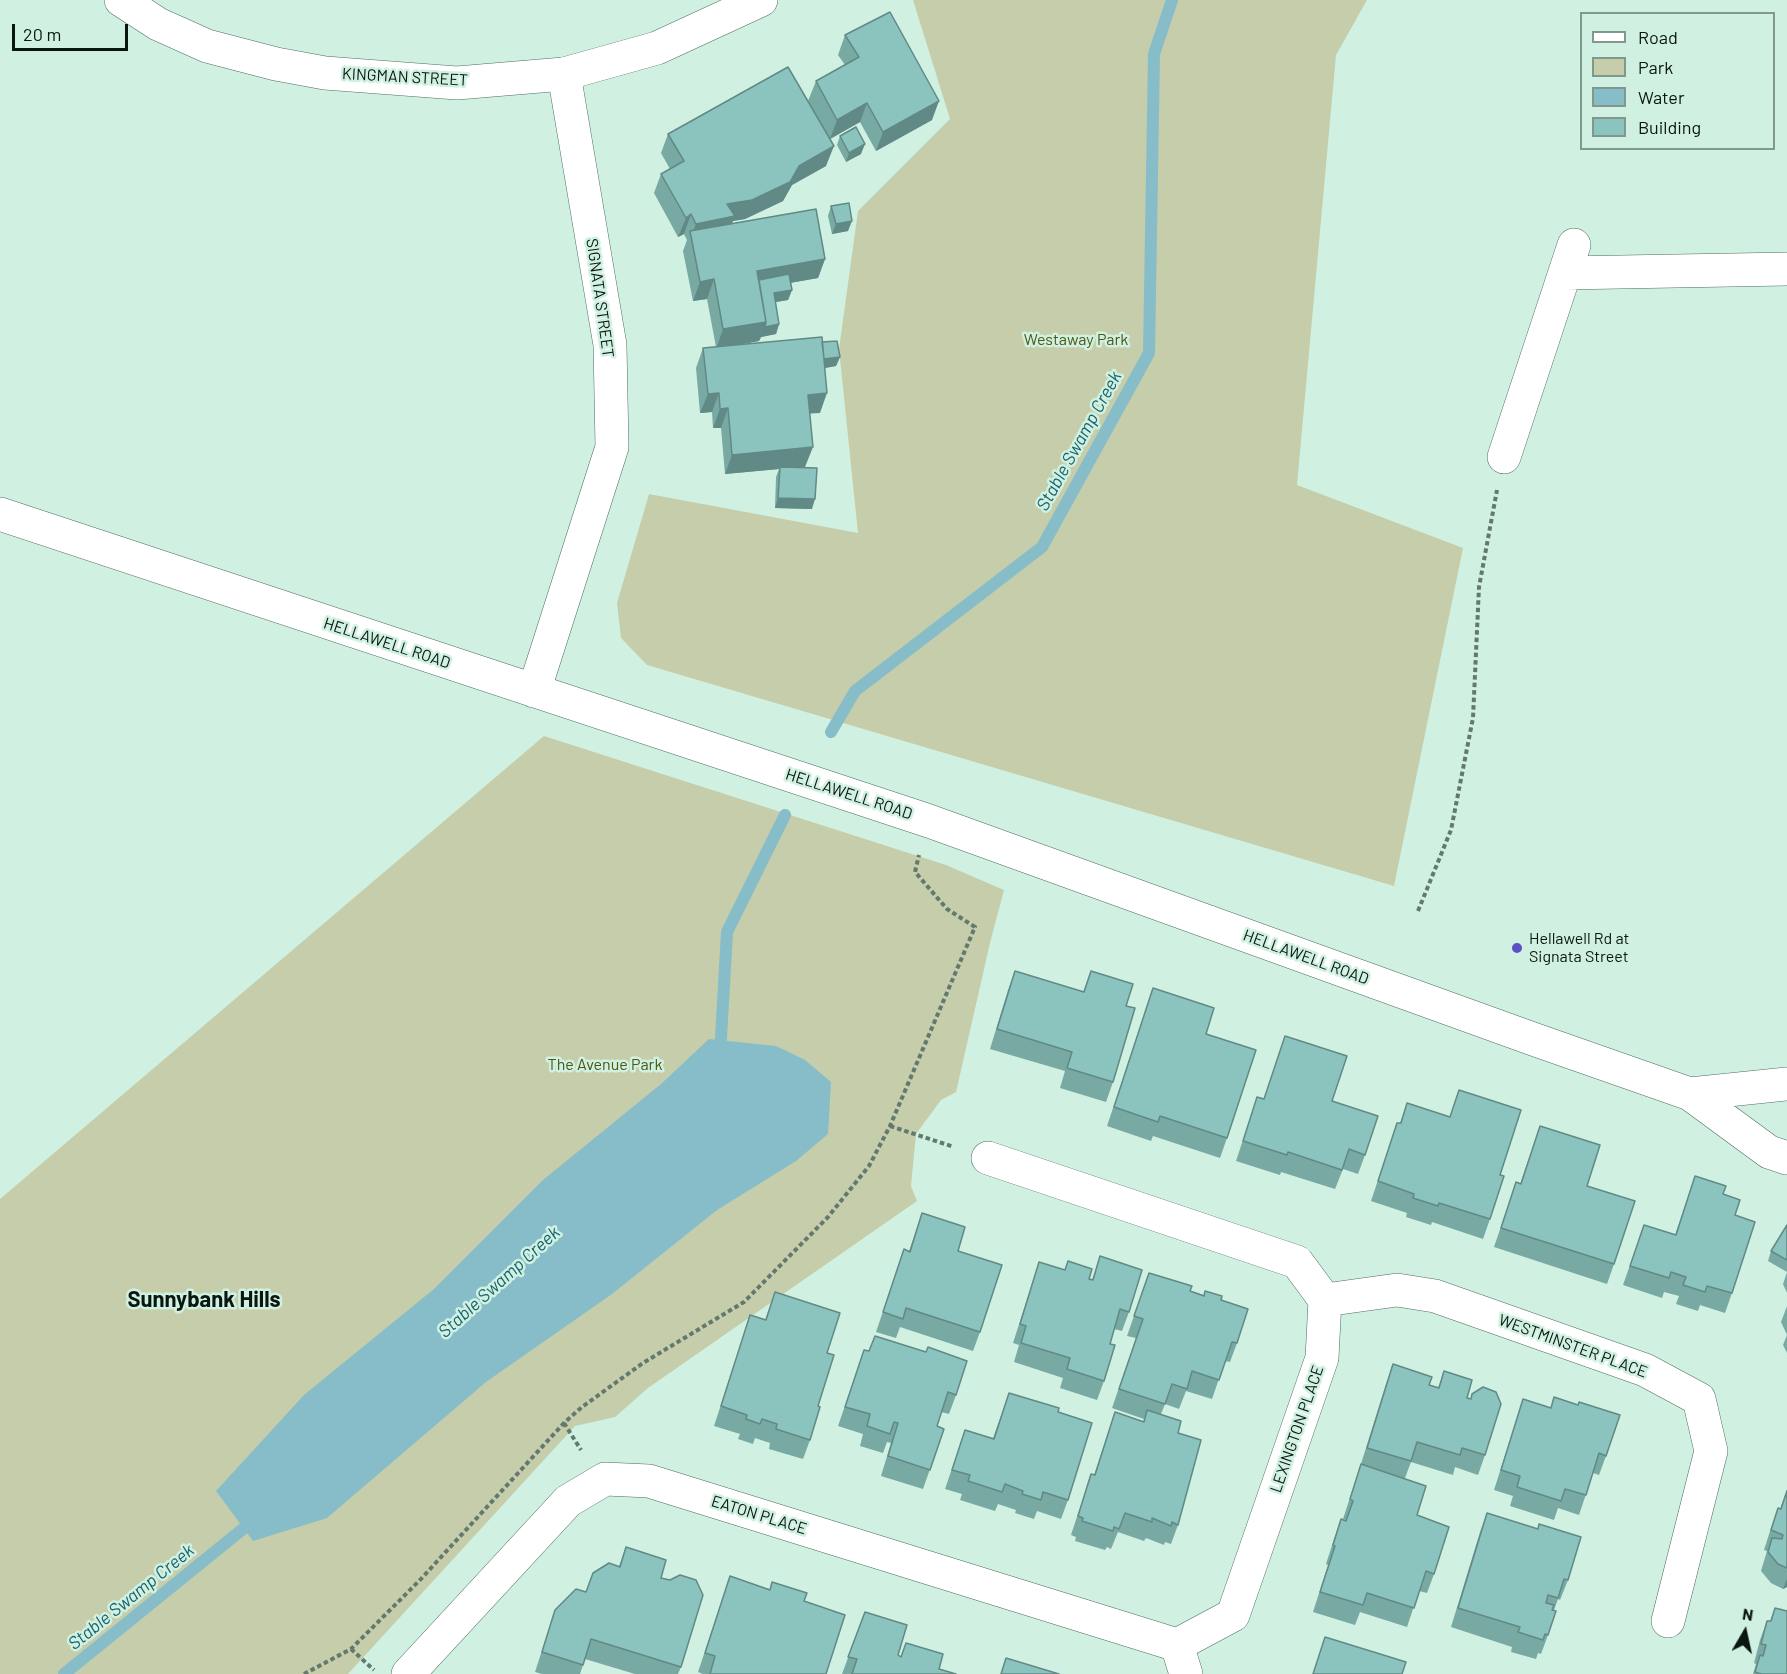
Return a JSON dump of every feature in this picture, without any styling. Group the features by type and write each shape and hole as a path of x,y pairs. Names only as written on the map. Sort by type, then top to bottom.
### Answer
{"street":[{"name":"KINGMAN STREET","path":"122,0 158,24 207,46 276,64 324,73 457,83 564,74 657,48 761,0"},
{"name":"SIGNATA STREET","path":"534,691 612,447 610,345 564,74"},
{"path":"1504,457 1569,259 1787,269"},
{"name":"HELLAWELL ROAD","path":"0,514 929,821 1690,1094 1769,1152 1787,1158"},
{"name":"HELLAWELL ROAD","path":"1690,1094 1787,1084"},
{"path":"988,1158 1296,1262 1325,1300"},
{"name":"WESTMINSTER PLACE","path":"1325,1300 1397,1290 1435,1296 1645,1371 1699,1399 1712,1451 1668,1621"},
{"name":"LEXINGTON PLACE","path":"1181,1660 1233,1615 1322,1358 1325,1300"},
{"name":"EATON PLACE","path":"408,1674 568,1501 604,1479 650,1481 1181,1660"}],"path":[{"path":"1418,911 1451,830 1470,729 1479,587 1504,457"},
{"path":"304,1674 351,1648 420,1580 564,1423 643,1363 744,1302 828,1217 868,1166 890,1126 975,927 947,909 915,872 919,854"},
{"path":"890,1126 988,1158"},
{"path":"351,1648 379,1674"}],"green space":[{"name":"Westaway Park","path":"913,0 1367,0 1336,55 1297,485 1463,548 1394,886 647,665 621,638 617,603 649,494 858,533 839,349 858,211 950,119"},
{"name":"The Avenue Park","path":"544,736 946,865 1004,890 956,1092 941,1100 916,1134 911,1186 917,1201 648,1388 615,1417 575,1426 348,1674 0,1674 0,1199"}],"water":[{"path":"709,1039 776,1046 805,1060 831,1082 828,1134 796,1161 717,1210 612,1294 486,1382 327,1518 253,1541 216,1491 304,1395 434,1289 543,1180 661,1084"}],"building":[{"path":"890,12 939,101 883,132 867,103 837,120 816,81 859,57 845,35"},
{"path":"788,67 834,146 799,166 790,182 752,200 727,204 735,216 696,224 691,214 686,218 661,174 684,161 668,134"},
{"path":"856,127 865,144 849,153 840,136"},
{"path":"849,203 852,221 836,224 831,206"},
{"path":"816,209 825,259 757,271 766,322 723,329 714,279 700,282 690,231"},
{"path":"789,274 792,290 774,293 779,324 765,327 759,280"},
{"path":"822,337 827,393 808,395 813,447 732,455 728,408 720,409 719,393 708,394 703,348"},
{"path":"837,341 840,357 824,359 822,342"},
{"path":"780,467 817,468 815,499 778,498"},
{"path":"1015,971 1084,992 1091,971 1133,984 1126,1006 1135,1008 1113,1082 1067,1068 1072,1052 997,1029"},
{"path":"1153,988 1214,1008 1206,1034 1256,1050 1227,1138 1160,1116 1158,1122 1114,1107"},
{"path":"1285,1036 1347,1056 1332,1101 1378,1116 1365,1155 1349,1149 1342,1170 1288,1152 1287,1155 1243,1141 1257,1097 1264,1099"},
{"path":"1459,1090 1521,1110 1500,1175 1504,1176 1490,1219 1439,1203 1438,1206 1413,1198 1414,1194 1378,1181 1397,1123 1401,1123 1407,1103 1450,1117"},
{"path":"1540,1126 1600,1145 1587,1186 1635,1201 1614,1264 1501,1228 1516,1182 1521,1184"},
{"path":"1695,1176 1726,1186 1723,1194 1740,1200 1735,1215 1755,1222 1732,1293 1707,1286 1705,1292 1683,1285 1686,1277 1671,1272 1669,1278 1630,1266 1644,1225 1676,1235"},
{"path":"922,1213 965,1227 958,1251 1002,1265 980,1332 906,1308 903,1319 883,1312 904,1249 910,1252"},
{"path":"1787,1225 1787,1260 1771,1251"},
{"path":"1100,1256 1142,1270 1129,1312 1120,1309 1110,1344 1115,1345 1104,1381 1067,1369 1070,1358 1021,1343 1026,1326 1020,1324 1039,1262 1065,1270 1068,1261 1092,1269 1089,1279 1093,1280"},
{"path":"1149,1273 1192,1286 1190,1291 1204,1296 1205,1291 1222,1296 1221,1300 1248,1309 1237,1343 1232,1342 1219,1380 1192,1371 1187,1389 1172,1384 1165,1404 1119,1389 1143,1319 1134,1316"},
{"path":"775,1292 840,1313 827,1353 834,1355 810,1440 776,1429 777,1424 762,1419 760,1424 746,1419 747,1415 721,1406 750,1315 766,1320"},
{"path":"875,1336 926,1352 928,1347 967,1361 956,1395 948,1392 937,1426 944,1429 930,1470 888,1456 898,1423 894,1422 890,1434 867,1426 870,1414 845,1407 864,1350 869,1351"},
{"path":"1393,1364 1432,1377 1429,1385 1439,1388 1444,1371 1472,1380 1467,1398 1471,1399 1472,1394 1483,1387 1496,1392 1501,1404 1485,1455 1462,1448 1460,1455 1417,1442 1411,1461 1367,1448"},
{"path":"1009,1393 1059,1408 1058,1412 1092,1423 1068,1500 1043,1492 1041,1500 1022,1494 1023,1491 1005,1484 1002,1492 968,1481 970,1475 952,1470 965,1430 994,1439"},
{"path":"1554,1397 1620,1415 1606,1456 1599,1453 1586,1495 1565,1489 1561,1501 1517,1487 1520,1476 1501,1470 1523,1399 1551,1408"},
{"path":"1147,1410 1181,1421 1178,1433 1201,1440 1178,1525 1172,1522 1171,1526 1152,1518 1152,1522 1125,1513 1119,1529 1114,1527 1113,1531 1082,1521 1083,1518 1078,1516 1091,1474 1095,1475 1115,1412 1144,1422"},
{"path":"1361,1464 1426,1486 1417,1515 1449,1527 1434,1574 1426,1571 1414,1608 1367,1593 1363,1605 1320,1592 1341,1519 1346,1521 1353,1501 1350,1499"},
{"path":"1787,1491 1787,1568 1778,1564 1768,1552 1772,1538 1782,1539 1783,1535 1771,1530 1778,1508 1781,1509"},
{"path":"1487,1513 1538,1529 1539,1524 1581,1537 1568,1580 1564,1579 1558,1598 1548,1595 1546,1603 1554,1605 1552,1610 1556,1611 1548,1635 1545,1634 1543,1640 1518,1632 1520,1627 1458,1608"},
{"path":"626,1547 666,1560 661,1578 670,1580 680,1575 696,1580 703,1595 681,1667 591,1639 583,1665 542,1652 555,1610 576,1589 586,1592 593,1573 609,1563 620,1567"},
{"path":"730,1576 770,1590 772,1582 807,1593 804,1601 845,1615 826,1674 710,1674 715,1656 705,1653"},
{"path":"1775,1608 1787,1611 1787,1674 1761,1674 1755,1672 1766,1645 1761,1644 1767,1621 1771,1621"},
{"path":"865,1612 907,1625 898,1655 901,1657 906,1643 943,1654 939,1669 956,1674 852,1674 857,1659 848,1657"},
{"path":"1325,1637 1406,1662 1402,1674 1313,1674"},
{"path":"1006,1658 1059,1674 1001,1674"}],"waterway":[{"name":"Stable Swamp Creek","path":"831,732 855,691 1042,547 1149,353 1154,54 1172,0"},
{"name":"Stable Swamp Creek","path":"720,1055 727,932 785,815"},
{"name":"Stable Swamp Creek","path":"64,1674 254,1520"}],"place":[{"name":"Hellawell Rd at Signata Street","path":"1517,948"}],"district":[{"name":"Sunnybank Hills","path":"204,1300"}]}
